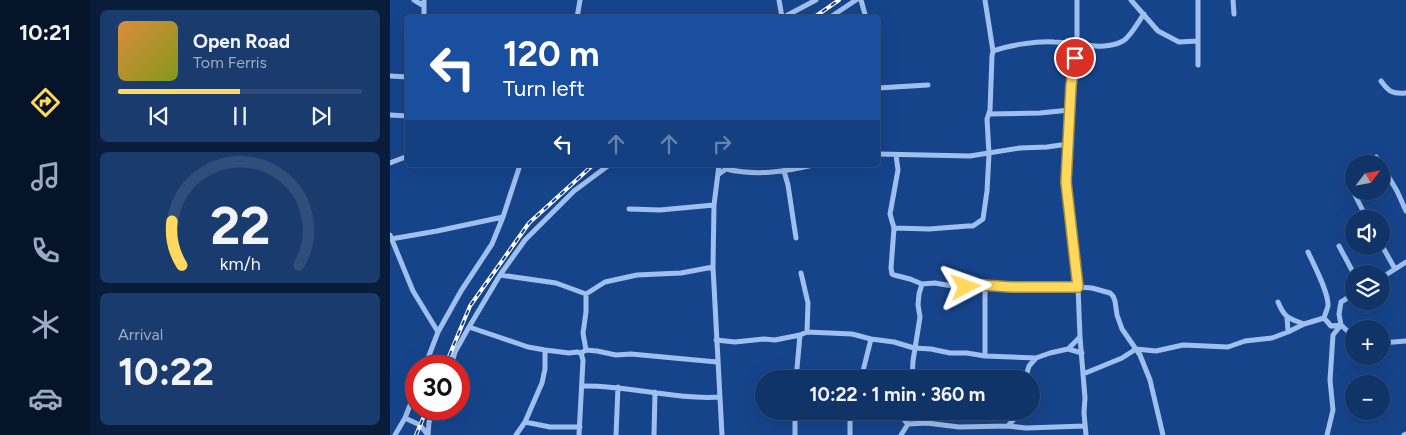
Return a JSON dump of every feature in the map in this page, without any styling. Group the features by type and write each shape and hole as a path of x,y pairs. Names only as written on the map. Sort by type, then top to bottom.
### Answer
{"street":[{"path":"414,0 424,6"},
{"path":"424,0 424,15"},
{"path":"578,15 580,0"},
{"path":"779,0 782,15"},
{"path":"786,15 816,0"},
{"path":"834,15 856,0"},
{"path":"861,0 865,15"},
{"path":"894,228 973,226 983,219 989,154 986,119 990,110 993,52 985,0"},
{"path":"1077,0 1077,43 1071,86 1066,182 1078,287 1086,435"},
{"path":"1131,0 1158,31 1179,42 1198,41"},
{"path":"1198,0 1198,65"},
{"path":"1233,0 1234,14"},
{"path":"993,52 1031,43 1077,43 1095,47 1122,42 1144,14"},
{"path":"390,76 405,77"},
{"path":"1381,81 1394,94 1406,93"},
{"path":"880,88 928,85"},
{"path":"988,114 1040,113 1070,110"},
{"path":"390,115 405,116"},
{"path":"880,154 970,156 1020,148 1068,144"},
{"path":"896,155 898,170 890,214 894,228 892,274 894,276 910,278 922,284 935,283 958,287 985,285 1078,287 1110,293 1113,296 1122,329 1140,356 1150,380 1163,435"},
{"path":"390,163 405,157"},
{"path":"429,355 438,332 461,291 492,244 519,167"},
{"path":"454,355 500,275 525,240 574,191 606,167"},
{"path":"719,167 714,205 713,267 722,435"},
{"path":"719,174 725,167 739,172 759,174 803,167"},
{"path":"784,171 796,238"},
{"path":"1390,179 1406,211"},
{"path":"629,209 660,210 714,205"},
{"path":"438,332 413,291 392,247 391,237 437,231 503,217"},
{"path":"1339,246 1349,265"},
{"path":"1308,252 1328,301 1328,308 1324,318"},
{"path":"1388,255 1396,269"},
{"path":"1390,273 1406,262"},
{"path":"586,294 605,282 637,275 681,273 713,267"},
{"path":"801,273 808,303 807,332"},
{"path":"500,275 556,284 586,294"},
{"path":"913,370 914,348 920,317 919,294 922,284"},
{"path":"985,285 985,356"},
{"path":"579,435 586,294"},
{"path":"1345,300 1341,302 1339,314 1341,325 1345,329"},
{"path":"1278,302 1282,313 1286,317 1304,324"},
{"path":"1286,317 1288,332"},
{"path":"1083,374 1122,358 1136,350 1156,351 1183,345 1228,347 1245,341 1272,338 1304,324 1324,318"},
{"path":"1324,318 1331,326 1341,325"},
{"path":"1327,435 1333,410 1330,380 1333,335 1341,325"},
{"path":"469,327 528,347 545,350 569,353 597,351 616,355 648,355 717,362"},
{"path":"716,340 735,342 764,339 775,340 807,332 852,334 914,348 985,356 1036,358 1068,349 1082,353"},
{"path":"797,370 800,335"},
{"path":"1068,349 1080,337"},
{"path":"862,370 871,339"},
{"path":"1390,342 1406,341"},
{"path":"516,435 525,422 542,383 545,369 545,350"},
{"path":"1028,370 1036,358"},
{"path":"582,386 602,385 703,398 720,397"},
{"path":"616,435 618,387"},
{"path":"654,435 655,392"},
{"path":"395,435 405,418"},
{"path":"409,420 420,425 428,435"},
{"path":"428,435 431,420"},
{"path":"795,420 795,435"},
{"path":"850,420 850,435"},
{"path":"905,420 908,424"},
{"path":"1008,426 1013,420"},
{"path":"525,422 550,427 580,427"},
{"path":"908,424 927,423 958,427 1008,426 1026,428 1085,426"},
{"path":"900,435 908,424"}],"railway":[{"path":"817,15 839,0"},
{"path":"450,355 470,306 529,223 591,167"},
{"path":"416,435 422,420"}],"route":[{"path":"966,287 982,285 1078,287 1066,182 1071,86 1075,58"}]}
